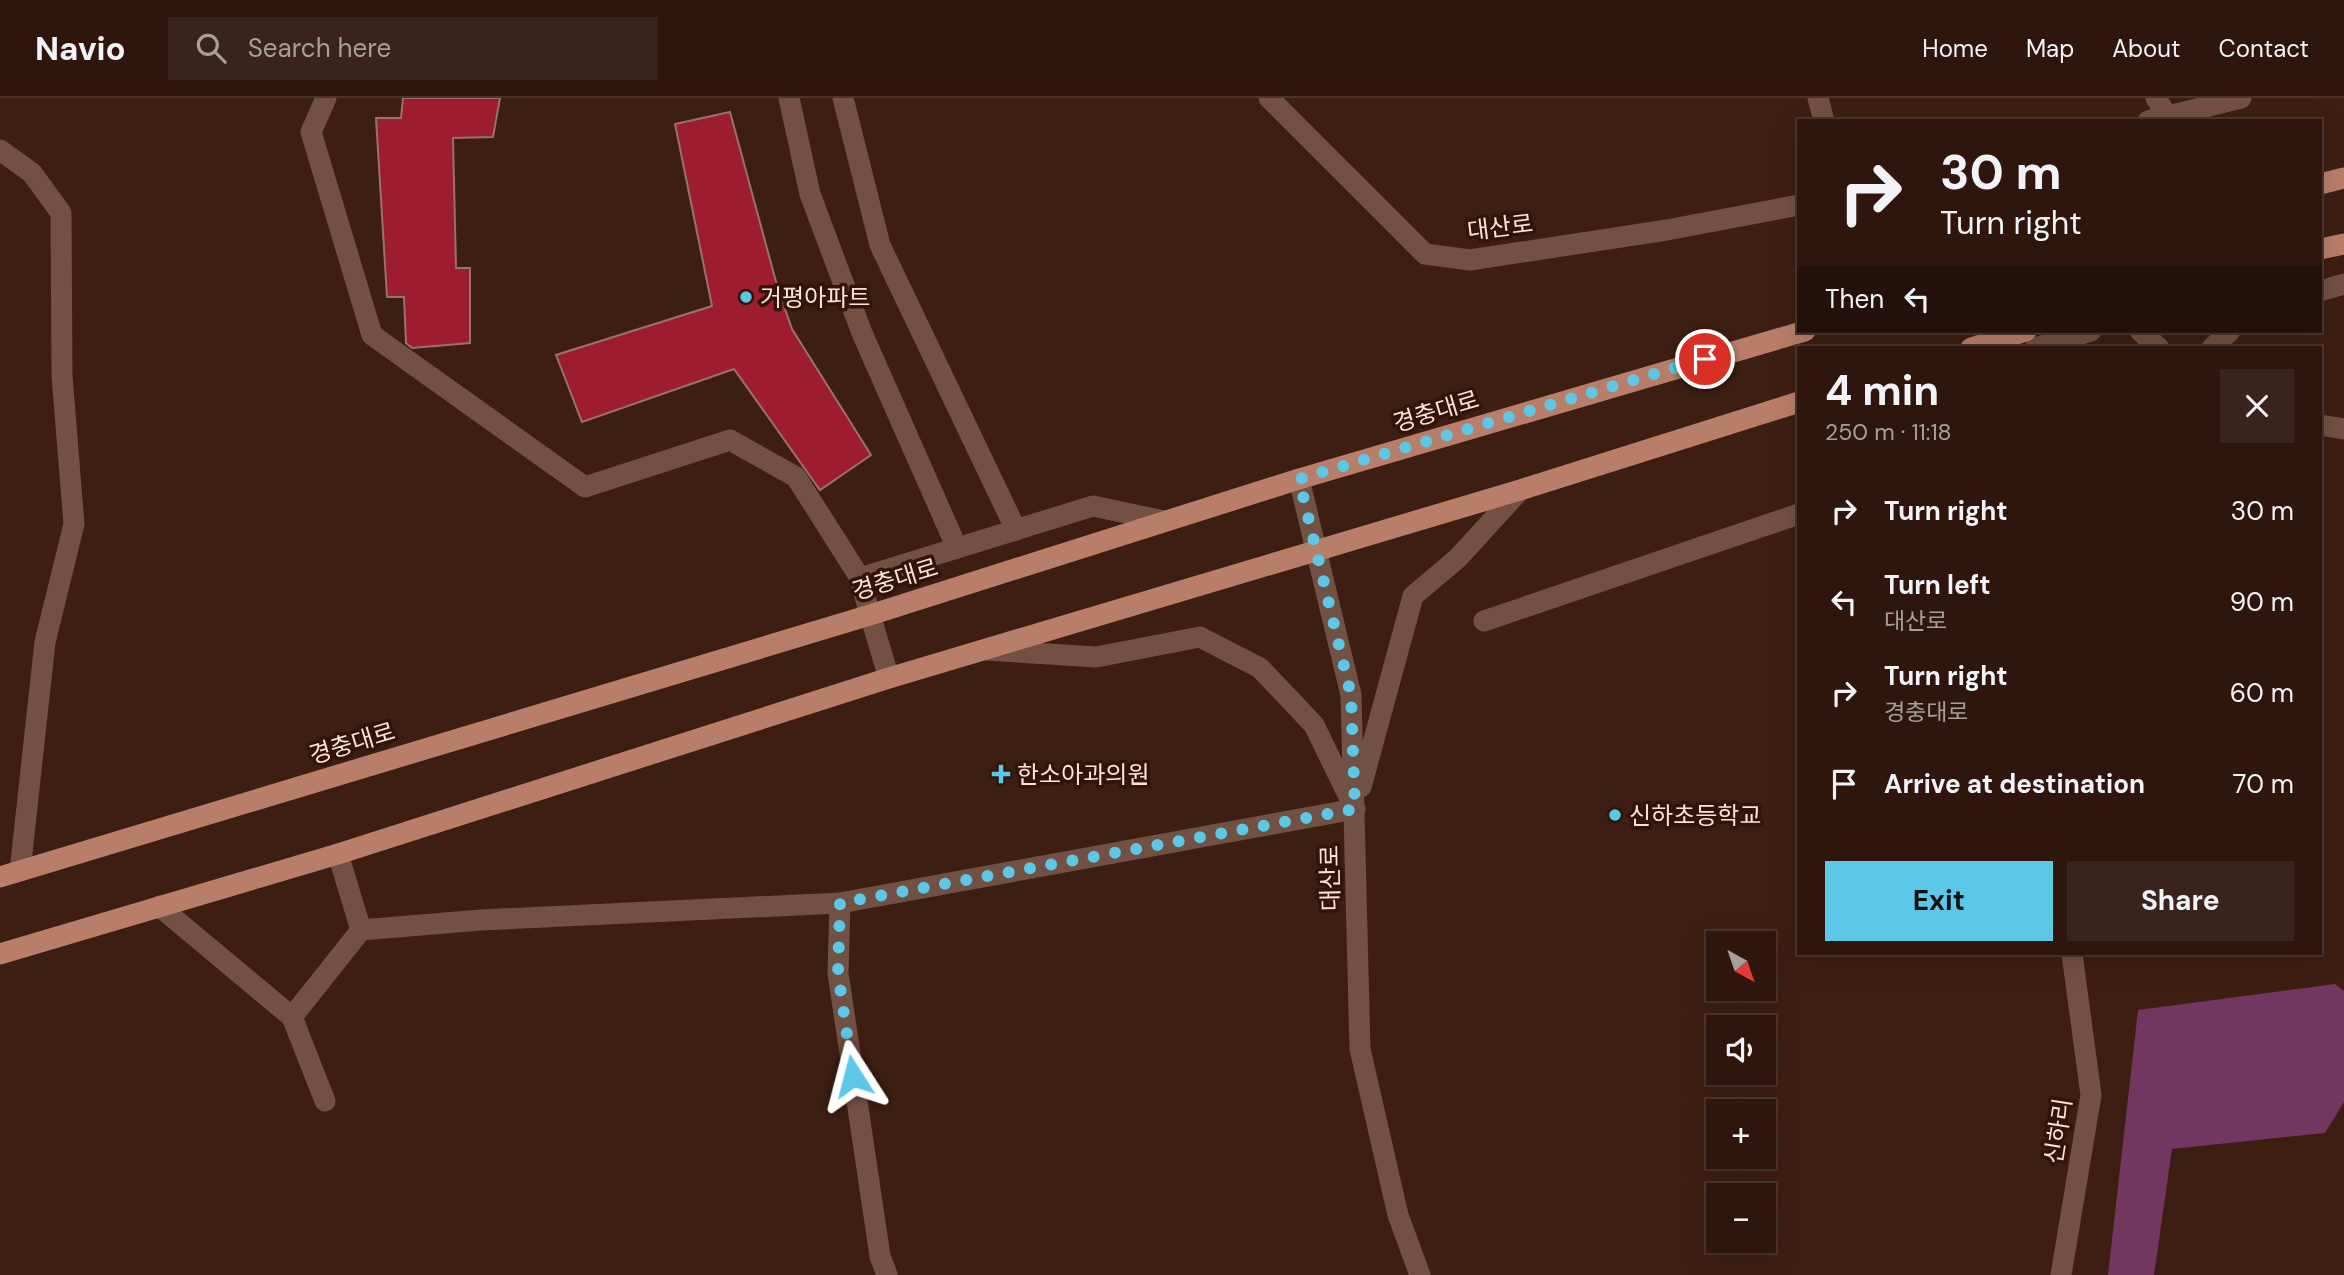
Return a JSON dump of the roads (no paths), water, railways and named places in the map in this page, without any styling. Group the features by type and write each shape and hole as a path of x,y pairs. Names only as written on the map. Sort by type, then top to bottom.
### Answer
{"main road":[{"path":"2322,184 2344,178"},
{"path":"2322,250 2344,244"},
{"name":"경충대로","path":"10,874 870,615 1299,479 1798,333"},
{"path":"1977,346 2019,333"},
{"path":"0,954 338,854 888,678 1520,490 1797,403"}],"street":[{"path":"326,98 311,132 372,335 585,487 730,440 796,477 860,578 888,678"},
{"path":"789,98 810,194 853,308 957,548"},
{"path":"843,98 880,246 1016,530"},
{"name":"대산로","path":"1269,98 1425,254 1470,260 1667,230 1797,205"},
{"path":"1818,98 1823,119"},
{"path":"2157,112 2241,98"},
{"path":"0,150 32,173 61,214 62,376 74,524 45,642 10,874"},
{"path":"2322,290 2344,284"},
{"path":"2042,346 2084,333"},
{"path":"2142,333 2157,346"},
{"path":"2214,346 2228,333"},
{"path":"2322,425 2344,429"},
{"name":"대산로","path":"1299,479 1351,695 1360,1049 1398,1215 1420,1275"},
{"path":"1355,809 1413,596 1458,558 1520,490"},
{"path":"860,578 1093,506 1164,521"},
{"path":"1484,621 1797,515"},
{"path":"984,650 1096,657 1200,637 1260,668 1314,725 1355,809"},
{"path":"292,1017 361,930 481,920 840,903 1355,809"},
{"path":"338,854 361,930"},
{"path":"840,903 838,973 880,1256 887,1275"},
{"path":"159,906 292,1017 325,1101"},
{"name":"신하리","path":"2061,1275 2091,1095 2072,955"}],"place":[{"name":"거평아파트","path":"746,297"},
{"name":"한소아과의원","path":"1001,774"},
{"name":"신하초등학교","path":"1615,815"}]}
